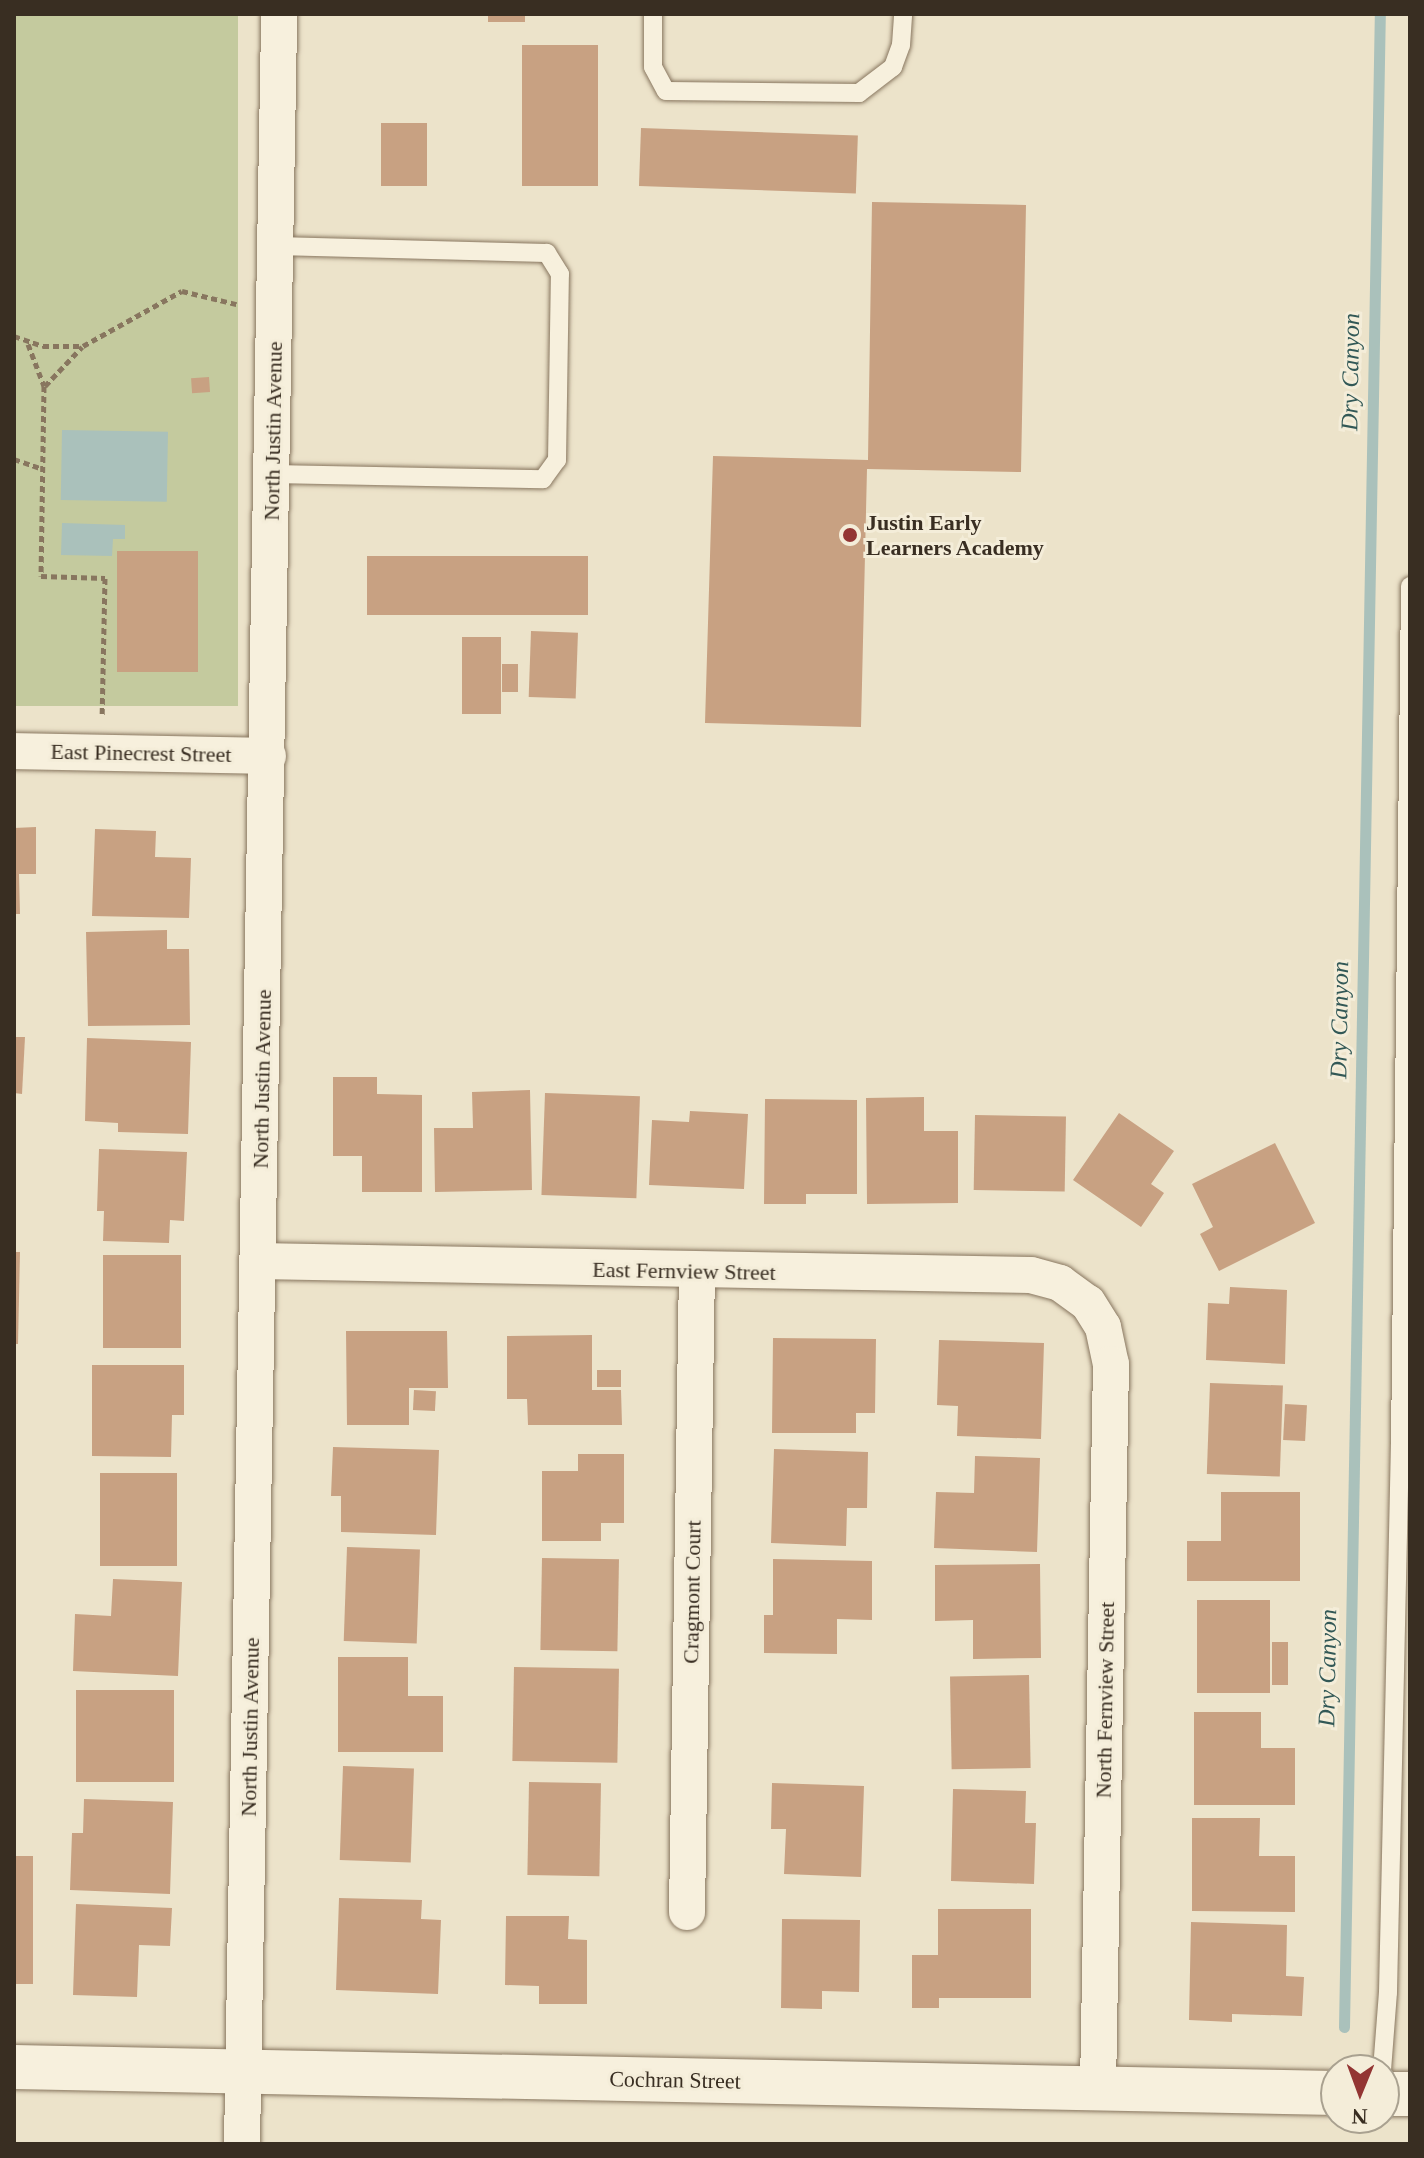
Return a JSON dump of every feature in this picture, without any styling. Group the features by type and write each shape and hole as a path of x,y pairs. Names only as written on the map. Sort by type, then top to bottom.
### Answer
{"main road":[{"name":"Cochran Street","path":"14,2067 1320,2093"}],"street":[{"name":"North Justin Avenue","path":"242,2144 279,14"},
{"name":"East Pinecrest Street","path":"14,751 268,756"},
{"name":"East Fernview Street","path":"258,1261 1031,1275 1060,1283 1095,1315"},
{"name":"Cragmont Court","path":"687,1912 697,1271"},
{"name":"North Fernview Street","path":"1095,1315 1111,1364 1098,2089"}],"lane":[{"path":"653,14 653,67 666,91 859,93 893,67 903,14"},
{"path":"272,474 543,479 557,460 560,274 547,253 276,246"},
{"path":"1383,2054 1388,1992 1400,1444 1410,586"}],"path":[{"path":"44,386 83,346 182,291 236,304"},
{"path":"14,336 28,344 83,346"},
{"path":"28,344 44,386 41,576 105,578 102,717"},
{"path":"14,459 43,469"}],"green space":[{"path":"14,14 238,14 238,706 14,706"}],"water":[{"path":"62,430 168,432 167,502 61,500"},
{"path":"62,523 125,525 125,539 113,539 112,556 61,555"}],"building":[{"path":"488,14 525,14 525,22 488,22"},
{"path":"522,45 598,45 598,186 522,186"},
{"path":"381,123 427,123 427,186 381,186"},
{"path":"641,128 858,136 856,194 639,186"},
{"path":"872,202 1026,205 1021,472 867,469 861,727 705,723 713,456 868,460"},
{"path":"209,377 210,392 192,393 191,378"},
{"path":"117,551 198,551 198,672 117,672"},
{"path":"367,556 588,556 588,615 367,615"},
{"path":"531,631 578,633 576,699 529,697"},
{"path":"462,637 501,637 501,714 462,714"},
{"path":"502,664 518,664 518,692 502,692"},
{"path":"36,827 36,874 19,874 20,914 14,914 14,828"},
{"path":"95,829 156,831 155,857 191,858 189,918 92,916"},
{"path":"167,930 167,949 189,949 190,1025 88,1026 86,932"},
{"path":"14,1037 25,1037 22,1094 14,1093"},
{"path":"87,1038 191,1042 188,1134 118,1132 118,1123 85,1121"},
{"path":"333,1077 377,1077 377,1094 422,1095 422,1192 362,1192 362,1156 333,1156"},
{"path":"530,1090 532,1190 435,1192 434,1128 473,1128 472,1092"},
{"path":"545,1093 640,1096 636,1198 541,1195"},
{"path":"924,1097 924,1131 958,1131 958,1203 867,1204 866,1098"},
{"path":"765,1099 857,1100 857,1194 806,1194 806,1204 764,1204"},
{"path":"690,1111 748,1114 744,1189 649,1185 652,1120 689,1122"},
{"path":"1119,1113 1174,1151 1151,1184 1164,1193 1141,1227 1073,1180"},
{"path":"975,1115 1066,1117 1065,1192 974,1190"},
{"path":"1275,1143 1315,1223 1219,1271 1200,1234 1213,1227 1192,1184"},
{"path":"99,1149 187,1152 184,1221 170,1220 169,1243 103,1241 104,1211 97,1211"},
{"path":"14,1252 20,1252 18,1344 14,1344"},
{"path":"103,1255 181,1255 181,1348 103,1348"},
{"path":"1230,1287 1287,1290 1285,1364 1206,1360 1208,1303 1229,1304"},
{"path":"346,1331 447,1331 448,1388 409,1388 409,1425 347,1425"},
{"path":"592,1335 592,1390 621,1390 622,1425 528,1425 527,1399 507,1399 507,1336"},
{"path":"773,1338 876,1339 875,1413 856,1413 856,1433 772,1433"},
{"path":"939,1340 1044,1343 1041,1439 957,1436 958,1406 937,1405"},
{"path":"92,1365 184,1365 184,1415 172,1415 171,1457 92,1456"},
{"path":"597,1370 621,1370 621,1387 597,1387"},
{"path":"1210,1383 1283,1386 1280,1476 1207,1474"},
{"path":"414,1390 436,1391 435,1411 413,1410"},
{"path":"1285,1404 1307,1405 1305,1441 1283,1440"},
{"path":"333,1447 439,1450 436,1535 341,1532 341,1496 331,1496"},
{"path":"774,1449 868,1452 867,1508 847,1508 846,1546 771,1543"},
{"path":"578,1454 624,1454 624,1523 601,1523 601,1541 542,1541 542,1471 578,1471"},
{"path":"975,1456 1040,1458 1037,1552 934,1548 936,1492 974,1493"},
{"path":"100,1473 177,1473 177,1566 100,1566"},
{"path":"1221,1492 1300,1492 1300,1581 1187,1581 1187,1541 1221,1541"},
{"path":"347,1547 420,1550 417,1643 344,1641"},
{"path":"542,1558 619,1559 617,1651 540,1650"},
{"path":"773,1559 872,1561 872,1620 837,1619 837,1654 764,1653 764,1615 773,1615"},
{"path":"1040,1564 1041,1658 973,1659 973,1620 935,1621 935,1565"},
{"path":"113,1579 182,1582 178,1676 73,1671 75,1614 111,1616"},
{"path":"1197,1600 1270,1600 1270,1693 1197,1693"},
{"path":"1272,1642 1288,1642 1288,1685 1272,1685"},
{"path":"338,1657 408,1657 408,1696 443,1696 443,1752 338,1752"},
{"path":"514,1667 619,1669 617,1763 512,1761"},
{"path":"1029,1675 1031,1768 952,1769 950,1676"},
{"path":"76,1690 174,1690 174,1782 76,1782"},
{"path":"1194,1712 1261,1712 1261,1748 1295,1748 1295,1805 1194,1805"},
{"path":"343,1766 414,1768 411,1862 340,1860"},
{"path":"529,1782 601,1783 599,1876 527,1875"},
{"path":"772,1783 864,1786 861,1877 784,1874 786,1829 771,1829"},
{"path":"953,1789 1026,1791 1025,1823 1036,1823 1034,1884 951,1881"},
{"path":"84,1799 173,1802 170,1894 70,1890 72,1833 83,1833"},
{"path":"1192,1818 1260,1818 1259,1856 1295,1856 1295,1912 1192,1911"},
{"path":"14,1856 33,1856 33,1984 14,1984"},
{"path":"339,1898 422,1900 421,1919 441,1920 438,1994 336,1990"},
{"path":"76,1904 172,1908 170,1946 139,1945 137,1997 73,1995"},
{"path":"938,1909 1031,1909 1031,1998 939,1998 939,2008 912,2008 912,1955 938,1955"},
{"path":"506,1916 569,1916 568,1939 587,1940 587,2004 539,2004 539,1986 505,1985"},
{"path":"782,1919 860,1920 859,1992 822,1991 822,2009 781,2008"},
{"path":"1191,1922 1287,1925 1286,1976 1304,1977 1302,2016 1232,2014 1232,2022 1189,2020"}],"waterway":[{"name":"Dry Canyon","path":"1344,2027 1380,14"}],"place":[{"name":"Justin Early Learners Academy","path":"850,535"}]}
